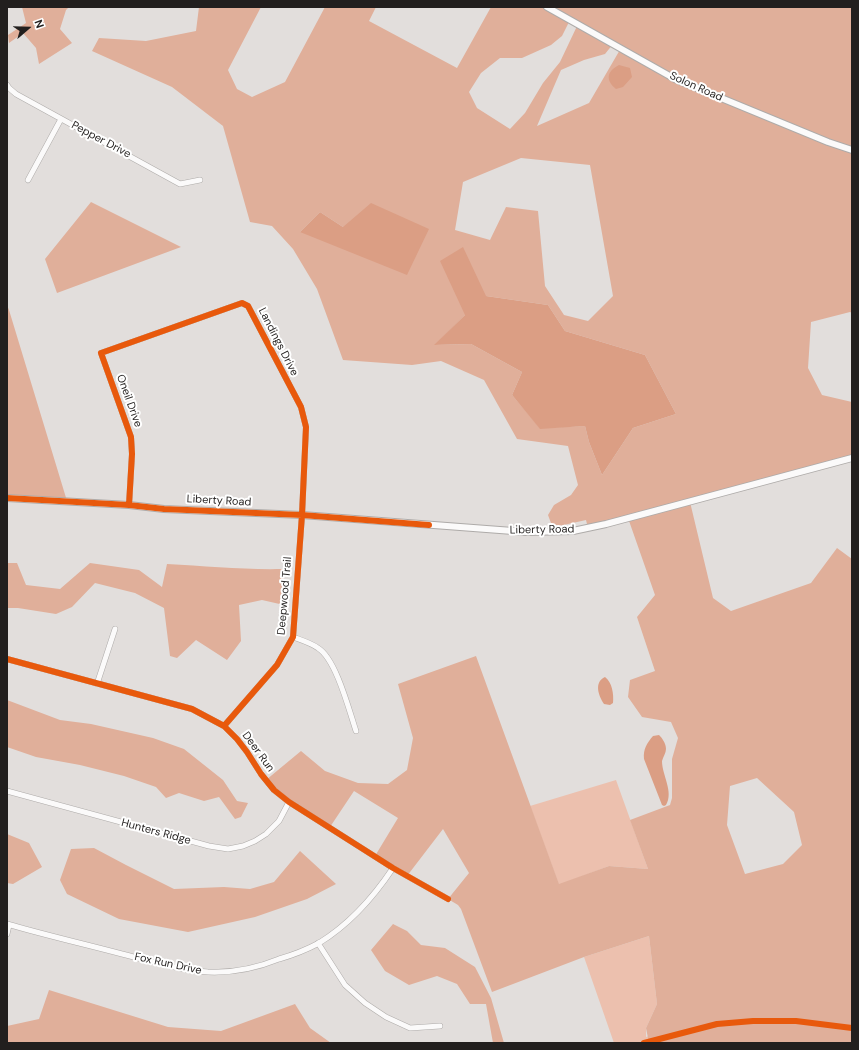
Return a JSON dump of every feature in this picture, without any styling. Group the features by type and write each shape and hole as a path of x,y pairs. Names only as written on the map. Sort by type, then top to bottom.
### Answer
{"street":[{"name":"Solon Road","path":"547,7 675,79 828,142 852,150"},
{"name":"Pepper Drive","path":"7,85 16,94 180,184 200,180"},
{"path":"28,180 61,119"},
{"name":"Landings Drive","path":"101,353 242,303 248,306 301,407 304,418 306,427 302,515"},
{"name":"Oneil Drive","path":"101,353 131,437 132,454 129,505"},
{"name":"Liberty Road","path":"7,498 129,505 164,509 302,515 526,532 573,531 606,524 852,458"},
{"name":"Deepwood Trail","path":"224,726 277,665 293,637 302,515"},
{"path":"97,684 115,629"},
{"path":"293,637 319,648 334,666 356,731"},
{"name":"Deer Run","path":"7,659 192,709 224,726 240,743 270,785 289,802 393,868 448,899"},
{"name":"Hunters Ridge","path":"7,791 209,846 228,849 243,846 266,834 279,821 289,802"},
{"name":"Fox Run Drive","path":"8,924 177,968 208,972 238,970 264,965 301,952 318,943 344,925 361,910 393,868"},
{"path":"7,934 8,924"},
{"path":"318,943 345,985 365,1003 386,1017 410,1028 440,1026"}],"shaded area":[{"path":"22,7 69,7 66,10 60,29 72,43 39,64 36,48 23,33 9,43 8,35 26,23"},
{"path":"199,7 261,7 228,70 237,89 252,97 285,82 325,7 376,7 369,21 457,68 491,7 852,7 852,313 850,312 811,322 808,368 822,395 852,402 852,458 690,502 713,598 731,611 811,583 837,548 852,559 852,1043 649,1043 646,1028 657,1004 649,936 584,957 492,992 461,909 458,905 448,899 469,873 443,829 407,876 375,856 398,818 354,791 330,827 289,802 266,780 301,751 325,771 358,783 388,784 407,770 413,738 398,684 476,656 559,884 609,866 648,869 630,820 670,805 672,798 672,759 678,738 671,722 642,717 628,697 630,680 655,671 637,617 655,595 628,518 588,528 586,520 559,526 551,523 548,515 554,505 571,495 578,485 568,446 517,439 484,380 441,361 412,365 343,360 317,289 293,249 272,226 250,222 223,126 172,87 92,51 99,38 146,41 196,31","holes":["570,20 578,24 560,62 543,83 525,113 510,129 477,108 469,92 481,73 500,58 522,58 551,45 562,36","613,44 621,48 589,103 537,126 561,70 584,60 605,54","521,158 590,165 613,296 588,321 564,315 545,286 538,211 506,207 490,240 455,230 463,182","320,212 343,227 300,232","486,296 548,305 565,331 645,355 676,414 633,428 602,475 589,442 585,426 540,428 512,395 522,372 471,344 435,345","757,778 794,812 802,845 783,864 745,874 727,825 730,786"]},
{"path":"619,65 630,68 632,77 623,87 616,89 612,86 609,76 612,70"},
{"path":"91,202 181,247 57,293 45,259"},
{"path":"371,203 429,229 407,275 300,232 320,212 343,227"},
{"path":"463,247 486,296 548,305 565,331 645,355 676,414 633,428 602,475 589,442 585,426 540,429 512,395 522,372 471,344 434,345 465,315 440,261"},
{"path":"7,305 9,310 67,501 7,498"},
{"path":"7,563 17,563 26,585 60,589 90,563 139,570 162,587 167,564 283,569 284,605 262,600 239,605 241,641 227,660 196,640 177,658 170,656 164,608 135,593 95,583 72,607 56,614 18,608 7,608"},
{"path":"605,677 611,685 613,692 613,703 610,705 604,704 598,689 599,682"},
{"path":"7,700 60,720 91,724 153,738 184,749 223,780 237,801 248,803 241,817 235,819 219,797 204,801 179,793 166,798 156,787 124,776 80,765 36,757 7,747"},
{"path":"659,735 663,739 666,747 662,766 669,795 666,805 664,806 662,805 644,759 644,752 647,744 653,736"},
{"path":"616,780 648,869 609,866 559,885 530,806"},
{"path":"7,834 29,843 42,867 13,884 7,883"},
{"path":"94,848 174,889 224,887 250,889 274,882 300,851 336,884 307,899 255,917 188,932 119,919 67,894 60,880 71,849"},
{"path":"393,924 407,931 421,945 445,948 475,967 491,998 504,1043 493,1043 486,1004 470,1004 457,984 437,976 409,985 385,971 371,950"},
{"path":"649,936 657,1004 646,1028 646,1037 676,1028 852,1043 614,1043 584,957"},
{"path":"49,990 168,1027 221,1031 295,1004 310,1028 331,1043 7,1043 7,1026 39,1019"}],"cycle path":[{"path":"129,505 132,454 131,437 101,353 242,303 248,306 301,407 306,427 302,515 293,637 277,665 224,726"},
{"path":"7,498 129,505 164,509 302,515 429,525"},
{"path":"7,659 192,709 224,726 237,739 274,790 289,802 393,868 448,899"},
{"path":"644,1043 717,1024 753,1021 796,1021 852,1028"}]}
